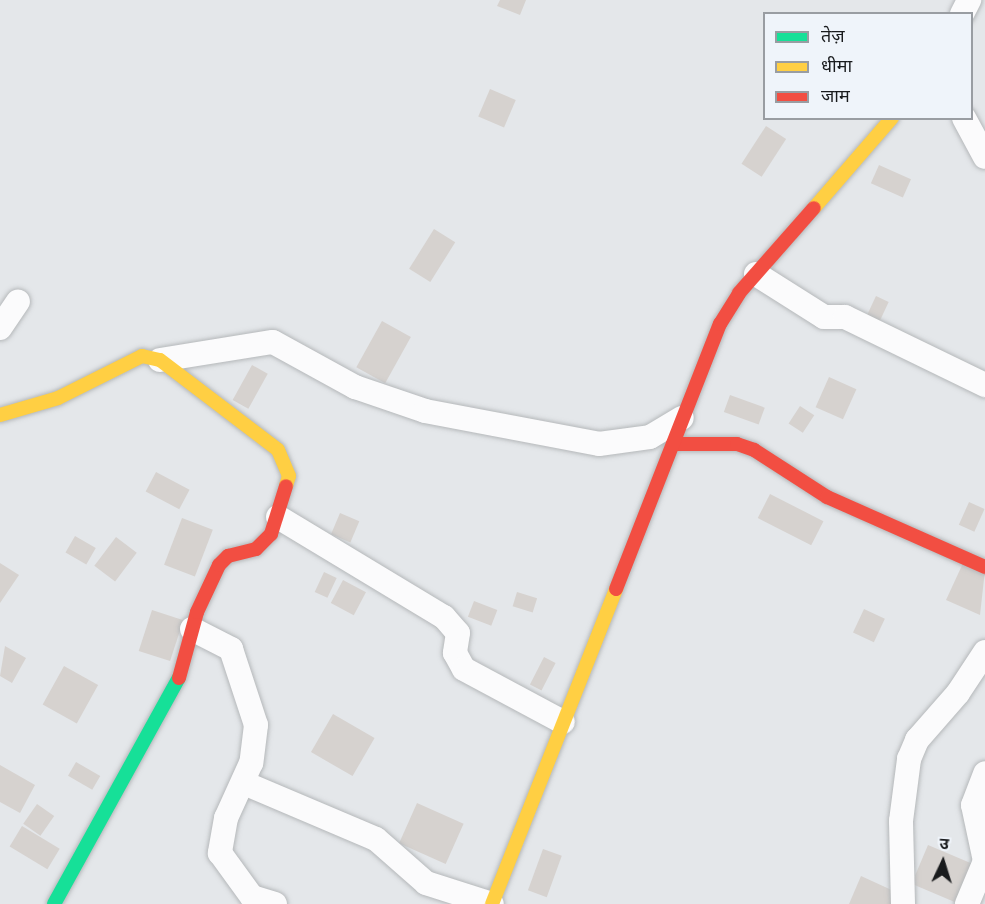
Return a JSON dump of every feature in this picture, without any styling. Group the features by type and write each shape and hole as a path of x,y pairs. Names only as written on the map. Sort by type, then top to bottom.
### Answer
{"street":[{"path":"244,783 376,839 426,883 492,904 720,324 756,274 890,120"},
{"path":"965,120 985,157"},
{"path":"756,274 824,317 845,317 985,385"},
{"path":"0,328 18,301"},
{"path":"0,415 58,398 124,361 142,356 160,360 263,340 368,392 425,411 599,444 650,437 682,418"},
{"path":"54,904 178,680 192,628 219,565 228,556 256,549 278,517 289,476 278,450 160,360"},
{"path":"673,444 737,444 754,450 827,496 985,567"},
{"path":"278,517 444,617 458,633 455,653 464,669 563,722"},
{"path":"192,628 218,640 235,656 255,725 244,783 226,818 220,853 252,897 275,904"},
{"path":"903,904 900,821 909,759 917,740 958,693 985,652"},
{"path":"967,904 985,861 973,805 985,773"}],"building":[{"path":"500,0 526,0 520,15 497,6"},
{"path":"490,89 516,100 504,128 478,117"},
{"path":"766,126 786,139 762,177 741,164"},
{"path":"879,165 911,179 903,198 871,183"},
{"path":"434,229 455,242 430,282 409,269"},
{"path":"876,296 889,302 879,323 866,317"},
{"path":"382,321 411,337 385,383 356,367"},
{"path":"252,365 268,374 248,409 233,400"},
{"path":"829,377 856,389 843,419 816,407"},
{"path":"730,395 765,408 759,425 724,412"},
{"path":"800,406 814,415 803,433 789,424"},
{"path":"156,472 190,490 179,509 146,491"},
{"path":"770,494 823,521 811,545 758,518"},
{"path":"969,502 985,509 974,532 959,525"},
{"path":"340,513 359,521 350,542 331,534"},
{"path":"182,518 213,530 195,577 164,565"},
{"path":"75,536 96,548 86,564 66,552"},
{"path":"116,537 137,553 115,581 94,566"},
{"path":"964,561 985,570 980,615 946,600"},
{"path":"0,563 19,575 0,603"},
{"path":"324,572 337,578 327,598 315,592"},
{"path":"343,580 366,592 354,615 331,603"},
{"path":"517,592 537,598 533,612 513,606"},
{"path":"474,601 497,610 491,626 468,617"},
{"path":"864,609 885,619 874,642 853,633"},
{"path":"152,610 183,620 170,661 139,651"},
{"path":"5,646 26,658 12,683 0,676"},
{"path":"544,657 556,663 542,691 530,685"},
{"path":"64,666 98,685 77,723 43,704"},
{"path":"333,714 375,738 353,776 311,752"},
{"path":"76,762 100,776 92,790 68,776"},
{"path":"0,765 35,785 20,813 0,802"},
{"path":"417,803 464,824 446,864 399,843"},
{"path":"37,804 54,816 40,836 23,824"},
{"path":"22,826 60,849 47,869 10,847"},
{"path":"928,845 974,865 958,903 912,884"},
{"path":"543,849 562,856 547,897 528,890"},
{"path":"861,876 896,892 891,904 849,904"}],"traffic: fast":[{"path":"54,904 179,678"}],"traffic: slow":[{"path":"814,208 890,120"},
{"path":"0,415 58,398 142,356 160,360 278,450 289,476 286,486"},
{"path":"492,904 616,589"}],"traffic: jam":[{"path":"616,589 720,324 739,293 814,208"},
{"path":"673,444 737,444 754,450 827,497 985,567"},
{"path":"179,678 197,612 219,565 228,556 256,549 271,534 286,486"}]}
